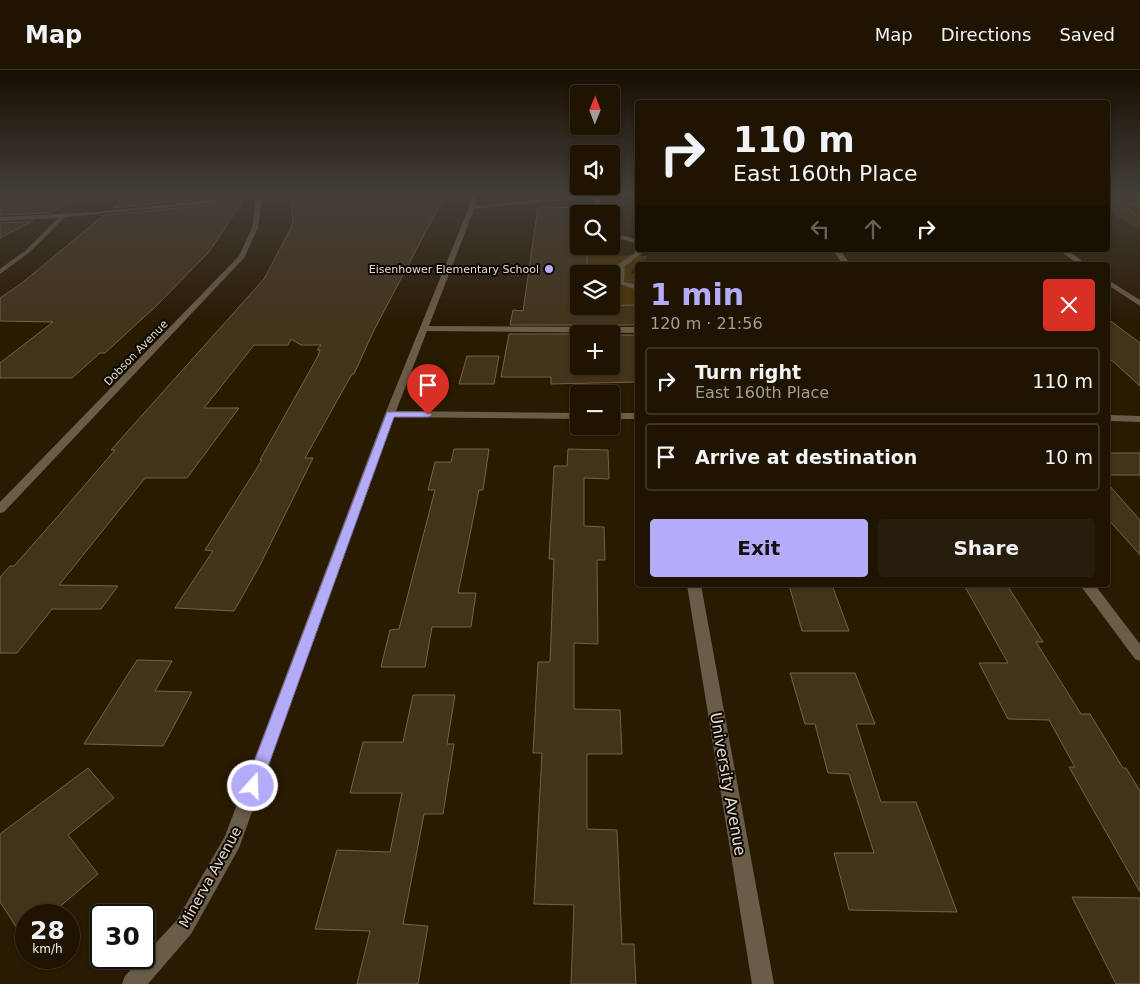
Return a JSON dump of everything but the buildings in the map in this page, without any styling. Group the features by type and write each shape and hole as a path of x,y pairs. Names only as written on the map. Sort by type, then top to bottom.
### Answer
{"street":[{"path":"0,272 28,251 41,238"},
{"name":"Dobson Avenue","path":"0,509 236,264 253,238"},
{"name":"Minerva Avenue","path":"133,984 184,927 232,841 390,414 459,238"},
{"path":"635,287 620,283 620,274 621,265 638,254 638,252"},
{"path":"1065,252 1080,262"},
{"path":"1110,283 1140,304"},
{"path":"424,329 635,330"},
{"path":"390,414 570,416"},
{"path":"620,416 635,416"},
{"path":"1110,418 1140,419"},
{"name":"University Avenue","path":"694,587 763,984"},
{"path":"1089,587 1140,655"}],"shaded area":[{"path":"587,255 647,256 646,260 642,262 635,262 631,273 635,273 635,305 620,305 620,265 587,265"}],"place":[{"name":"Eisenhower Elementary School","path":"549,269"}],"route":[{"path":"253,786 390,414 428,415"}]}
